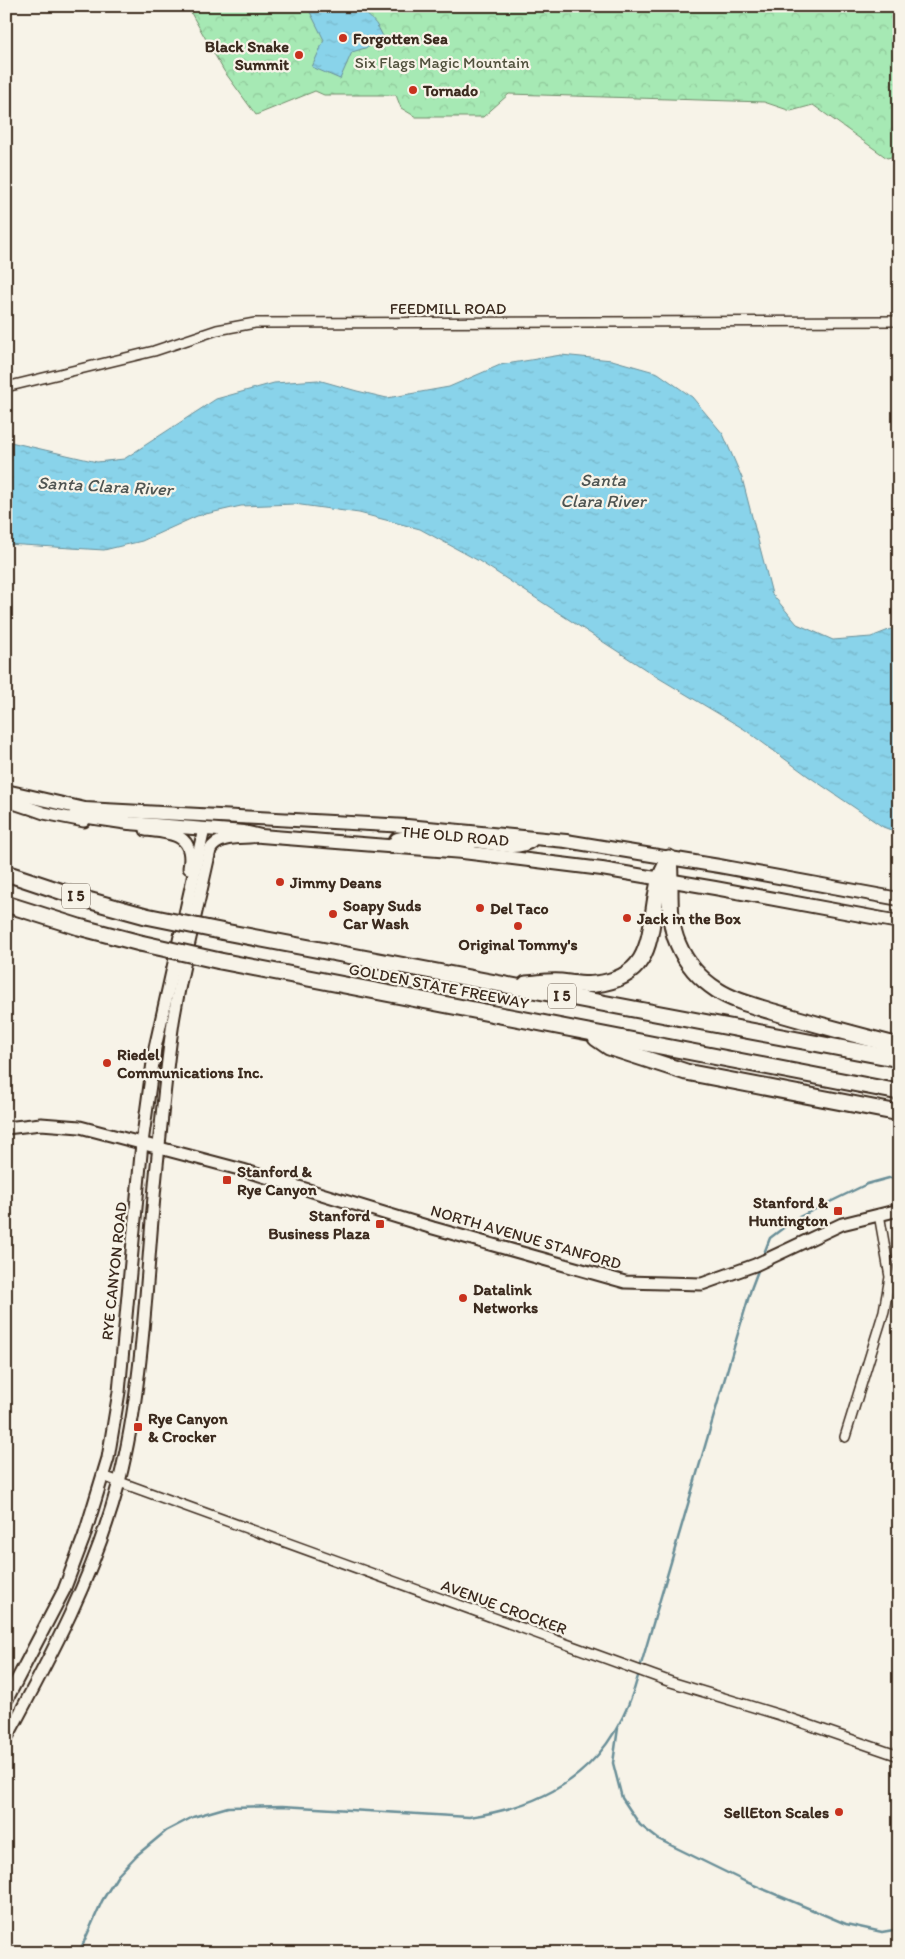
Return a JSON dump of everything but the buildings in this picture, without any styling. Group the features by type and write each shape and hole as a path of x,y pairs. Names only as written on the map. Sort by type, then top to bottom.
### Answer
{"highway":[{"path":"505,985 559,982 593,985 618,979 629,973 641,960 649,943 666,879 669,858"},
{"name":"GOLDEN STATE FREEWAY","path":"6,873 84,899 146,916 899,1059"},
{"path":"666,879 670,912 678,944 694,970 717,990 729,997 768,1010 899,1046"},
{"name":"GOLDEN STATE FREEWAY","path":"6,904 79,927 220,961 899,1092"},
{"path":"588,1033 610,1047 686,1072 899,1113"}],"main road":[{"name":"THE OLD ROAD","path":"6,791 85,809 407,826 575,842 899,900"},
{"name":"THE OLD ROAD","path":"6,800 73,815 129,823 244,832 261,836 463,852 593,868 666,879 899,922"},
{"path":"27,806 44,813 103,825 166,832 177,835 186,843 190,858 170,981"},
{"name":"RYE CANYON ROAD","path":"172,1029 168,1020 205,840 203,815"},
{"name":"RYE CANYON ROAD","path":"6,1701 64,1590 84,1537 103,1476 112,1437 119,1392 142,1144 155,1048 204,830"},
{"path":"392,847 397,839 406,837 459,840 465,838 469,832"},
{"name":"RYE CANYON ROAD","path":"6,1739 58,1642 82,1590 104,1535 119,1482 135,1402 172,1029 210,850 216,842 225,839 261,836"},
{"path":"463,852 472,842 476,841 513,846 527,844 535,838"},
{"name":"NORTH AVENUE STANFORD","path":"6,1128 41,1124 68,1125 243,1170 433,1228 625,1282 702,1284 755,1264 842,1224 899,1210"}],"street":[{"name":"FEEDMILL ROAD","path":"6,387 154,351 217,330 255,323 899,321"},
{"path":"845,1437 884,1311 890,1277 879,1214"},
{"name":"AVENUE CROCKER","path":"103,1476 671,1682 771,1712 899,1756"}],"green space":[{"name":"Six Flags Magic Mountain","path":"187,6 899,6 899,155 887,158 813,105 791,111 764,102 509,94 483,117 416,117 401,108 396,95 324,95 315,91 256,115 224,71"}],"water":[{"path":"307,6 343,7 363,13 372,19 385,42 352,52 340,79 312,67 324,40"},
{"name":"Santa Clara River","path":"561,355 612,360 658,373 692,397 723,434 742,478 772,594 797,624 833,640 871,637 899,626 899,833 883,827 808,776 744,729 657,677 479,561 420,529 359,513 294,504 241,506 197,516 142,541 104,550 6,544 6,441 97,462 124,459 216,399 274,383 318,380 387,398 449,387 500,365"}],"waterway":[{"path":"763,1256 770,1238 795,1219 867,1184 899,1177"},
{"path":"640,1668 751,1289 759,1268"},
{"path":"79,1953 102,1901 118,1875 137,1855 166,1831 193,1817 228,1807 282,1806 469,1817 501,1811 530,1802 556,1789 578,1774 598,1755 615,1732 639,1673"},
{"path":"618,1728 613,1763 622,1798 640,1825 658,1839 744,1881 846,1924 882,1932 899,1929"}],"place":[{"name":"Forgotten Sea","path":"343,38"},
{"name":"Black Snake Summit","path":"299,55"},
{"name":"Tornado","path":"413,90"},
{"name":"Jimmy Deans","path":"280,882"},
{"name":"Del Taco","path":"480,908"},
{"name":"Soapy Suds Car Wash","path":"333,914"},
{"name":"Jack in the Box","path":"627,918"},
{"name":"Original Tommy's","path":"518,926"},
{"name":"Riedel Communications Inc.","path":"107,1063"},
{"name":"Stanford & Rye Canyon","path":"227,1180"},
{"name":"Stanford & Huntington","path":"838,1211"},
{"name":"Stanford Business Plaza","path":"380,1224"},
{"name":"Datalink Networks","path":"463,1298"},
{"name":"Rye Canyon & Crocker","path":"138,1427"},
{"name":"SellEton Scales","path":"839,1812"}]}
